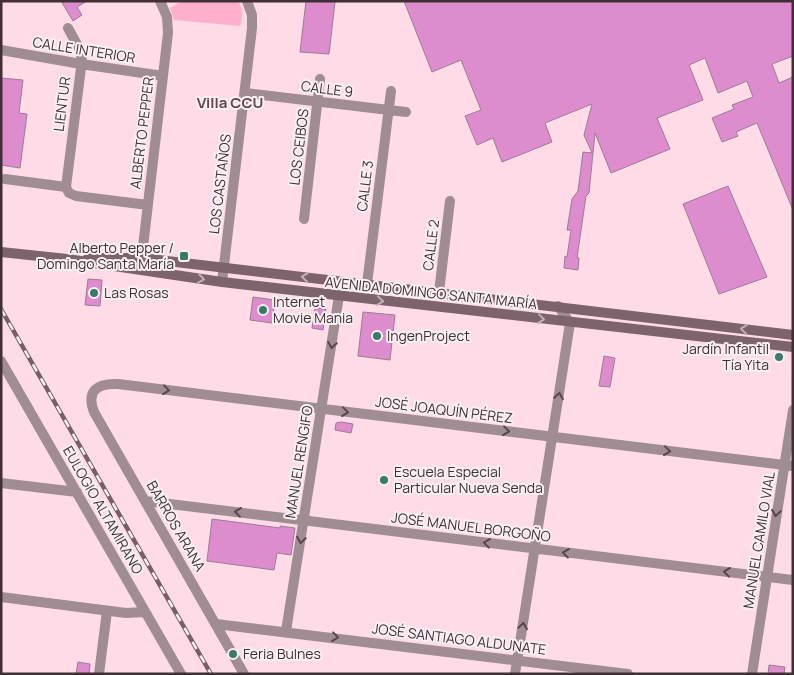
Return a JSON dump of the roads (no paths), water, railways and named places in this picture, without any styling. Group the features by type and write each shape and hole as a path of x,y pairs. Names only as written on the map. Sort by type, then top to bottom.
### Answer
{"main road":[{"name":"AVENIDA DOMINGO SANTA MARÍA","path":"1,252 67,259 222,282 793,348"},
{"name":"AVENIDA DOMINGO SANTA MARÍA","path":"67,259 142,258 793,335"}],"street":[{"name":"ALBERTO PEPPER","path":"140,269 168,27 167,16 160,1"},
{"name":"LOS CASTAÑOS","path":"222,282 253,22 247,1"},
{"name":"LIENTUR","path":"66,187 81,64 81,53 68,28"},
{"name":"CALLE INTERIOR","path":"1,50 163,76"},
{"name":"LOS CEIBOS","path":"304,219 320,79"},
{"name":"CALLE 3","path":"368,284 391,91"},
{"name":"CALLE 9","path":"244,93 406,112"},
{"path":"5,179 66,187 69,193 76,196 148,204"},
{"name":"CALLE 2","path":"438,292 450,201"},
{"name":"MANUEL RENGIFO","path":"286,631 339,296"},
{"path":"515,674 570,323 558,306"},
{"name":"EULOGIO ALTAMIRANO","path":"1,360 181,674"},
{"name":"JOSÉ JOAQUÍN PÉREZ","path":"94,391 102,385 118,384 788,466"},
{"name":"BARROS ARANA","path":"94,391 90,403 94,412 244,674"},
{"name":"MANUEL CAMILO VIAL","path":"752,674 767,577 788,466 793,410"},
{"path":"1,483 77,492"},
{"name":"JOSÉ MANUEL BORGOÑO","path":"145,501 793,580"},
{"path":"1,598 131,614 145,612"},
{"path":"100,674 107,611"},
{"name":"JOSÉ SANTIAGO ALDUNATE","path":"216,624 628,674"}],"railway":[{"path":"1,309 211,674"}],"place":[{"name":"Alberto Pepper / Domingo Santa María","path":"184,256"},
{"name":"Las Rosas","path":"94,293"},
{"name":"Internet Movie Mania","path":"263,310"},
{"name":"IngenProject","path":"377,336"},
{"name":"Jardín Infantil Tía Yita","path":"779,357"},
{"name":"Escuela Especial Particular Nueva Senda","path":"384,480"},
{"name":"Feria Bulnes","path":"233,654"}],"district":[{"name":"Villa CCU","path":"230,103"}]}
